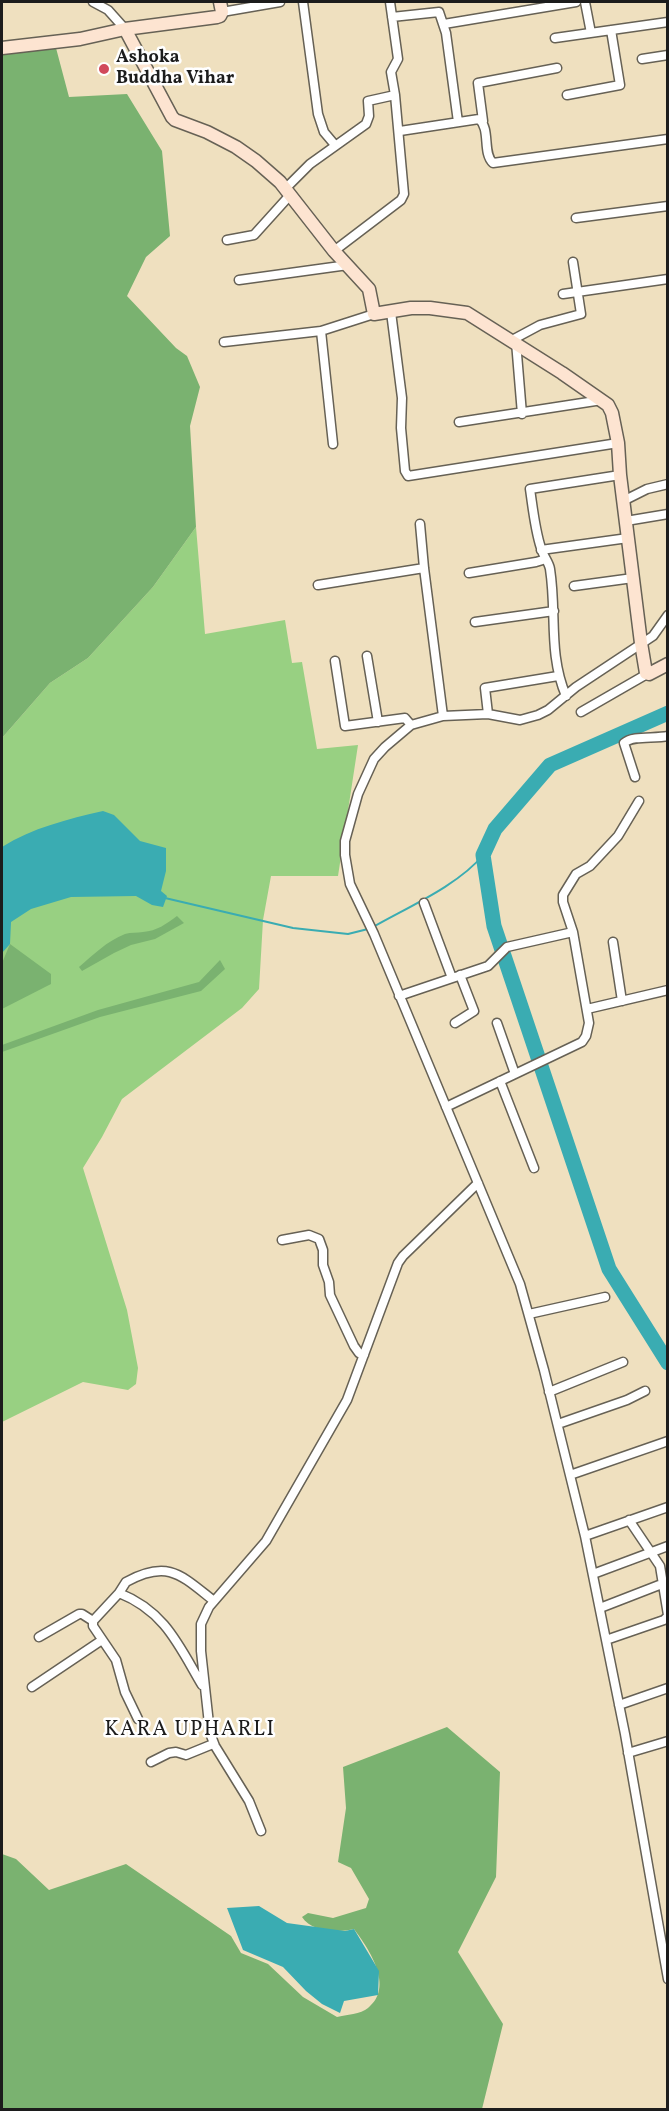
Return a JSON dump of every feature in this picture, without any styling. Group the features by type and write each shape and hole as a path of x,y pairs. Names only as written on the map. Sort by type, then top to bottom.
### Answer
{"street":[{"path":"93,2 108,10 125,30 175,120 207,132 236,147 256,161 289,191 334,251 369,290 374,314"},
{"path":"2,48 80,39 217,16 221,7 280,2"},
{"path":"303,2 318,114 324,132 335,146"},
{"path":"334,251 404,196 400,131 391,72 398,59 390,2"},
{"path":"444,24 576,2"},
{"path":"585,2 591,33"},
{"path":"392,16 440,12 444,24 458,122"},
{"path":"555,38 668,22"},
{"path":"567,95 620,85 611,30"},
{"path":"642,59 668,55"},
{"path":"557,68 478,82 489,158 493,164 668,139"},
{"path":"227,240 254,235 310,164 368,120 368,101 395,95"},
{"path":"400,131 479,119 483,121"},
{"path":"576,218 668,206"},
{"path":"514,341 545,324 580,314 573,262"},
{"path":"239,280 348,265"},
{"path":"563,294 668,279"},
{"path":"224,342 321,331 374,314 430,308 463,312 514,341 602,400 612,413 618,443 623,501 647,674"},
{"path":"391,312 402,398 401,433 405,471 408,476 618,443"},
{"path":"321,331 333,444"},
{"path":"514,341 522,414"},
{"path":"459,422 602,400"},
{"path":"566,696 558,676 553,636 555,626 550,569 541,550 530,489 620,475"},
{"path":"623,501 648,489 668,484"},
{"path":"626,521 668,514"},
{"path":"420,524 423,568 443,716"},
{"path":"541,550 628,538"},
{"path":"469,573 546,559"},
{"path":"318,585 423,568"},
{"path":"574,586 633,578"},
{"path":"475,622 554,611"},
{"path":"668,615 655,633 576,687 548,710 528,719 507,719 488,714 443,716 411,725 400,732 374,759 358,794 345,841 350,884 374,934 513,1264 529,1314 593,1574 628,1753 668,1980"},
{"path":"367,656 378,722"},
{"path":"335,661 345,726 405,718 411,725"},
{"path":"581,712 668,664"},
{"path":"488,714 485,688 558,676"},
{"path":"635,777 624,743 633,738 651,739 668,736"},
{"path":"446,1107 582,1042 588,1030 587,1009 573,932 563,902 563,895 576,874 590,866 618,836 639,801"},
{"path":"424,903 456,977 474,1011 455,1023"},
{"path":"399,996 488,966 507,947 573,932"},
{"path":"613,942 622,1001"},
{"path":"587,1009 668,990"},
{"path":"497,1023 520,1072"},
{"path":"500,1081 534,1168"},
{"path":"261,1831 249,1801 213,1744 203,1688 201,1624 203,1616 266,1541 347,1400 396,1268 403,1256 478,1183"},
{"path":"282,1240 309,1235 319,1239 331,1299 354,1346 359,1353 364,1355"},
{"path":"529,1314 605,1297"},
{"path":"549,1392 623,1362"},
{"path":"558,1425 627,1400 645,1391"},
{"path":"570,1475 668,1440"},
{"path":"585,1536 668,1507"},
{"path":"606,1640 663,1620 668,1615 665,1583 660,1566 629,1520"},
{"path":"593,1574 668,1545"},
{"path":"93,1622 126,1582 142,1574 161,1570 178,1575 214,1601"},
{"path":"600,1608 665,1583"},
{"path":"119,1593 142,1604 162,1621 203,1688"},
{"path":"39,1637 79,1614 93,1622 93,1626 116,1660 125,1692 138,1719"},
{"path":"32,1687 102,1640"},
{"path":"619,1705 668,1688"},
{"path":"628,1753 668,1741"},
{"path":"152,1762 169,1753 176,1752 186,1755 213,1744"}],"green space":[{"path":"56,48 69,97 127,94 162,151 170,236 146,257 127,296 176,348 187,356 200,387 190,426 196,527 153,587 88,658 50,683 2,738 2,55"},
{"path":"196,527 205,634 285,620 292,663 302,662 317,749 358,745 338,876 271,876 263,920 259,989 242,1008 122,1099 83,1168 127,1310 138,1368 136,1384 128,1390 83,1382 2,1422 2,738 50,683 88,658 153,587"},
{"path":"177,916 184,923 155,939 131,945 82,971 79,967 112,940 127,933 153,930"},
{"path":"10,944 51,974 51,984 2,1009 2,963"},
{"path":"220,960 225,969 201,991 100,1017 2,1052 2,1045 98,1010 199,982"},
{"path":"447,1727 500,1772 496,1877 458,1952 503,2024 482,2109 2,2110 2,1854 16,1859 49,1890 126,1864 231,1936 241,1953 268,1964 303,1997 337,2017 357,2013 368,2008 376,1999 379,1990 377,1968 372,1957 354,1929 326,1930 312,1926 302,1917 308,1913 333,1918 366,1908 369,1899 351,1868 338,1862 346,1808 343,1767"}],"water":[{"path":"103,811 114,815 140,841 166,848 166,871 161,891 167,896 163,907 152,905 136,896 71,897 31,909 11,922 10,944 2,953 2,847 38,829"},
{"path":"259,1906 287,1923 345,1931 354,1929 379,1971 378,1995 344,2001 340,2013 322,2004 283,1967 243,1950 227,1908"}],"waterway":[{"path":"668,713 550,765 495,829 483,855 494,926 609,1269 668,1363"},
{"path":"373,927 446,886 473,866 483,855"},
{"path":"165,898 293,928 348,934 368,929"}],"place":[{"name":"Ashoka Buddha Vihar","path":"104,69"}],"district":[{"name":"KARA UPHARLI","path":"190,1731"}]}
